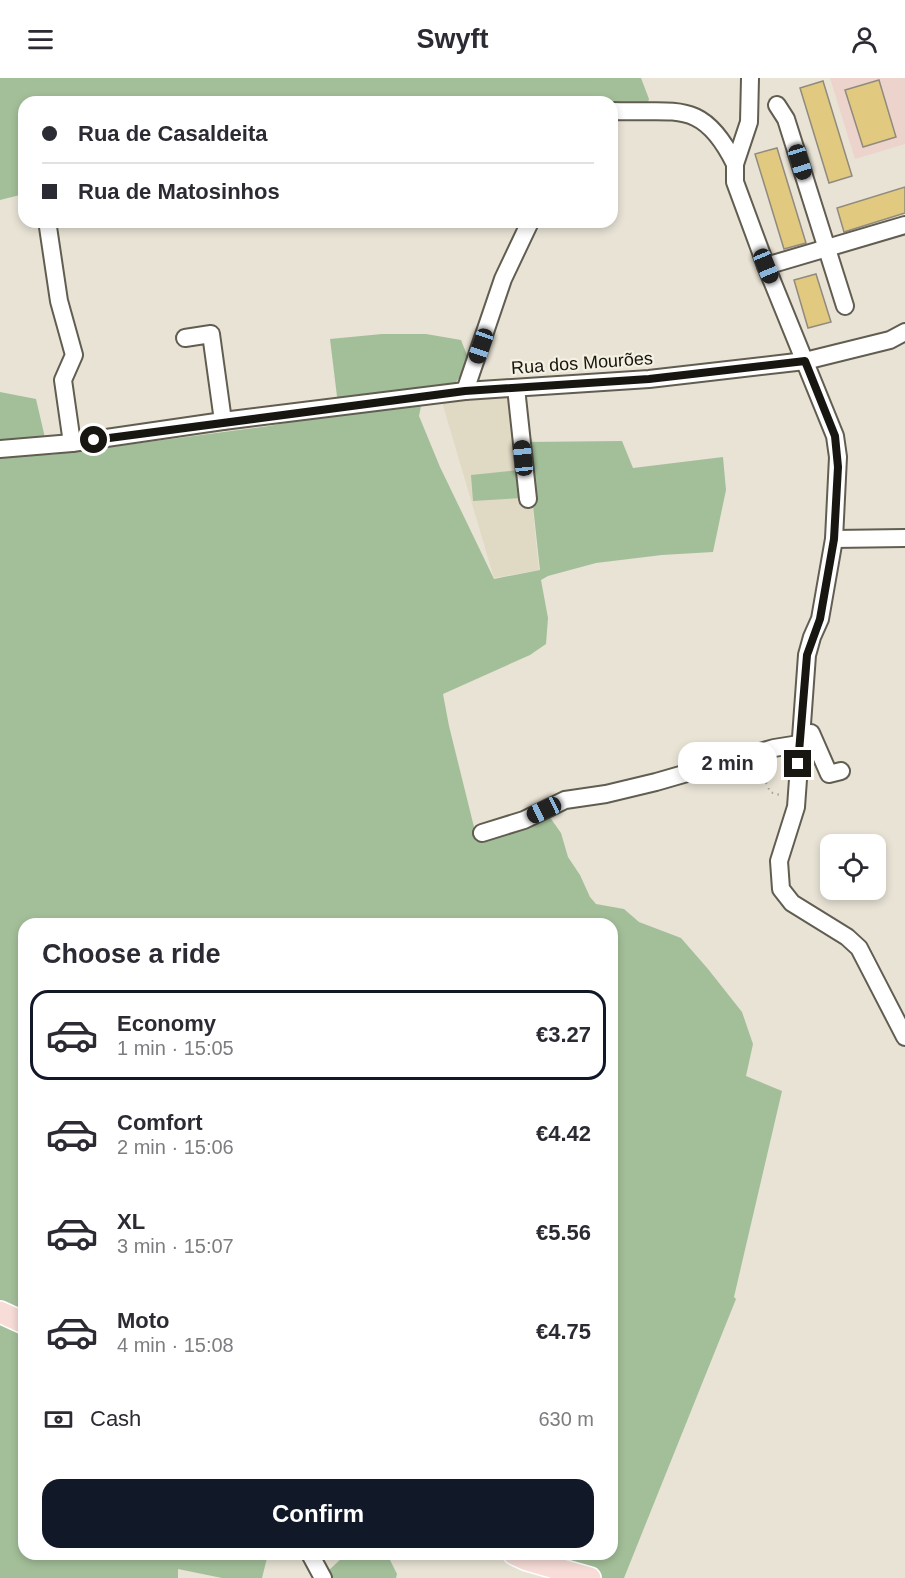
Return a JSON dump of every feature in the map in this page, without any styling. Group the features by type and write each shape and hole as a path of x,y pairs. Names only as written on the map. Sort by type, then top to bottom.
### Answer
{"main road":[{"path":"0,1312 18,1320"},
{"path":"527,1560 590,1578"}],"street":[{"path":"735,164 748,122 750,78"},
{"path":"777,105 786,119 845,306"},
{"path":"618,111 681,111 704,120 724,141 735,164 737,189 837,446 834,539 820,619 807,655 805,739 795,807 779,861 781,888 792,903 859,948 905,1038"},
{"path":"766,266 905,225"},
{"path":"48,228 59,301 74,355 63,380 72,443"},
{"path":"465,391 503,279 527,228"},
{"name":"Rua dos Mourões","path":"0,449 72,443 223,421 465,391 649,379 805,361 890,340 905,332"},
{"path":"185,338 211,334 223,421"},
{"path":"516,388 528,499"},
{"path":"834,539 905,538"},
{"path":"482,833 524,820 565,800 606,794 656,782 805,739"},
{"path":"805,739 829,774 842,771"},
{"path":"313,1560 323,1578"}],"path":[{"path":"755,754 770,792 785,797"}],"shaded area":[{"path":"830,78 905,78 905,144 855,159"},
{"path":"521,396 539,570 494,578 442,402"}],"green space":[{"path":"0,78 641,78 649,99 647,106 618,108 618,96 18,96 18,196 0,200"},
{"path":"382,334 426,334 461,340 469,360 464,370 450,389 421,406 419,416 440,467 494,579 540,570 526,442 622,441 633,468 723,457 726,490 713,552 596,563 548,576 541,580 548,618 546,644 530,655 443,694 475,831 486,841 549,816 561,833 568,857 596,904 624,909 639,922 681,938 708,969 742,1012 753,1044 746,1076 782,1091 734,1297 736,1299 624,1578 580,1578 506,1560 618,1560 618,918 18,918 18,1560 266,1560 262,1578 222,1578 178,1569 178,1578 0,1578 0,392 36,399 49,455 269,426 339,413 330,339"},
{"path":"519,470 522,498 473,501 471,475"},
{"path":"340,1560 390,1560 397,1574 396,1578 325,1578 328,1571"}],"building":[{"path":"879,80 896,137 863,147 845,90"},
{"path":"823,81 852,176 829,183 800,88"},
{"path":"777,148 806,243 784,249 755,154"},
{"path":"905,187 905,213 844,232 837,208"},
{"path":"816,274 831,322 808,328 794,280"}],"route":[{"path":"94,440 223,421 465,391 649,379 805,361 835,436 838,467 834,539 820,619 807,655 798,764"}]}
